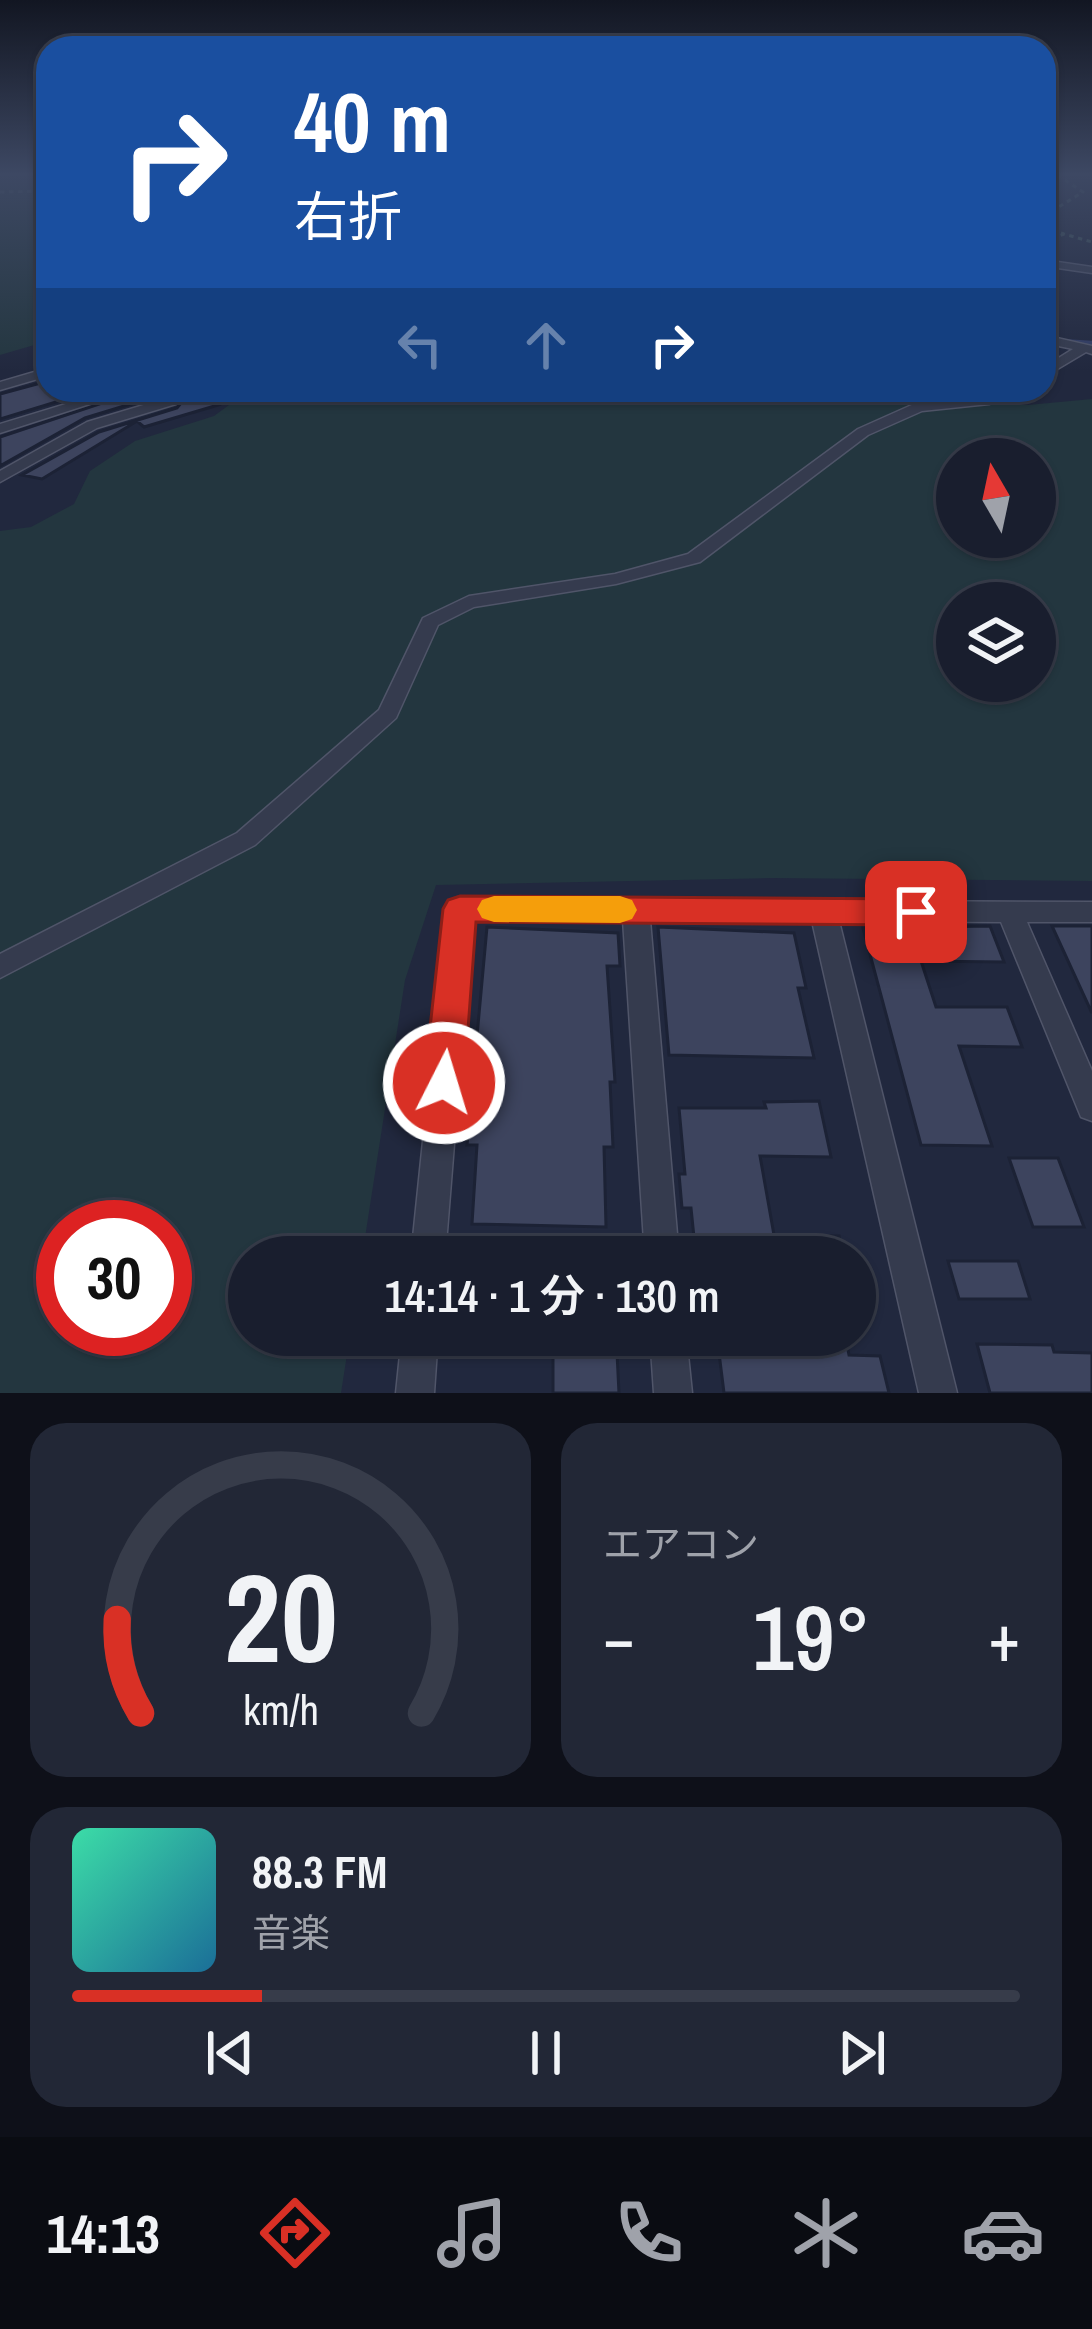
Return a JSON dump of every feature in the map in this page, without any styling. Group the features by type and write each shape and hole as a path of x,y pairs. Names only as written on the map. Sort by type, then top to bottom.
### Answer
{"street":[{"path":"1056,264 1092,270"},
{"path":"1056,341 1087,350"},
{"path":"1056,367 1087,350"},
{"path":"0,386 36,376"},
{"path":"0,429 87,402"},
{"path":"0,477 92,425 168,402"},
{"path":"0,967 246,839 388,712 430,622 469,602 616,579 694,558 863,432 919,407 969,402"},
{"path":"430,1236 460,909 1092,913"},
{"path":"636,910 660,1236"},
{"path":"823,911 938,1393"},
{"path":"1010,912 1092,1107"},
{"path":"415,1393 418,1356"},
{"path":"670,1356 673,1393"}],"shaded area":[{"path":"0,241 36,241 36,344 0,355"},
{"path":"1092,399 1092,881 771,878 436,885 405,980 365,1236 228,1236 228,1356 347,1356 341,1393 0,1393 0,531 31,527 74,504 90,471 135,441 214,416 229,405 223,402 1028,405"}],"building":[{"path":"36,384 36,402 56,402 0,419 0,394"},
{"path":"105,402 137,402 85,418 0,466 0,437"},
{"path":"182,402 218,405 144,427 137,421 42,479 22,475 99,432 177,408"},
{"path":"990,926 1004,962 921,961 936,1007 1007,1007 1022,1047 959,1046 992,1146 921,1145 863,928"},
{"path":"1052,926 1092,926 1092,1013"},
{"path":"487,927 618,933 620,966 607,966 615,1082 610,1082 613,1147 604,1147 606,1227 472,1224 477,1145 467,1145"},
{"path":"658,927 794,933 806,988 798,988 814,1058 669,1055"},
{"path":"819,1101 831,1157 760,1156 774,1235 839,1236 694,1236 691,1208 682,1208 679,1174 685,1174 679,1108 766,1108 764,1102"},
{"path":"1009,1158 1058,1158 1084,1227 1033,1227"},
{"path":"948,1261 1018,1261 1030,1299 959,1299"},
{"path":"977,1344 1052,1345 1054,1352 1092,1353 1092,1393 990,1393"},
{"path":"553,1356 617,1356 619,1393 553,1393"},
{"path":"719,1356 880,1356 889,1393 724,1393"}],"waterway":[{"path":"1056,341 1092,343"}],"slow traffic":[{"path":"494,909 620,910"}],"route":[{"path":"444,1083 460,909 916,912"}]}
